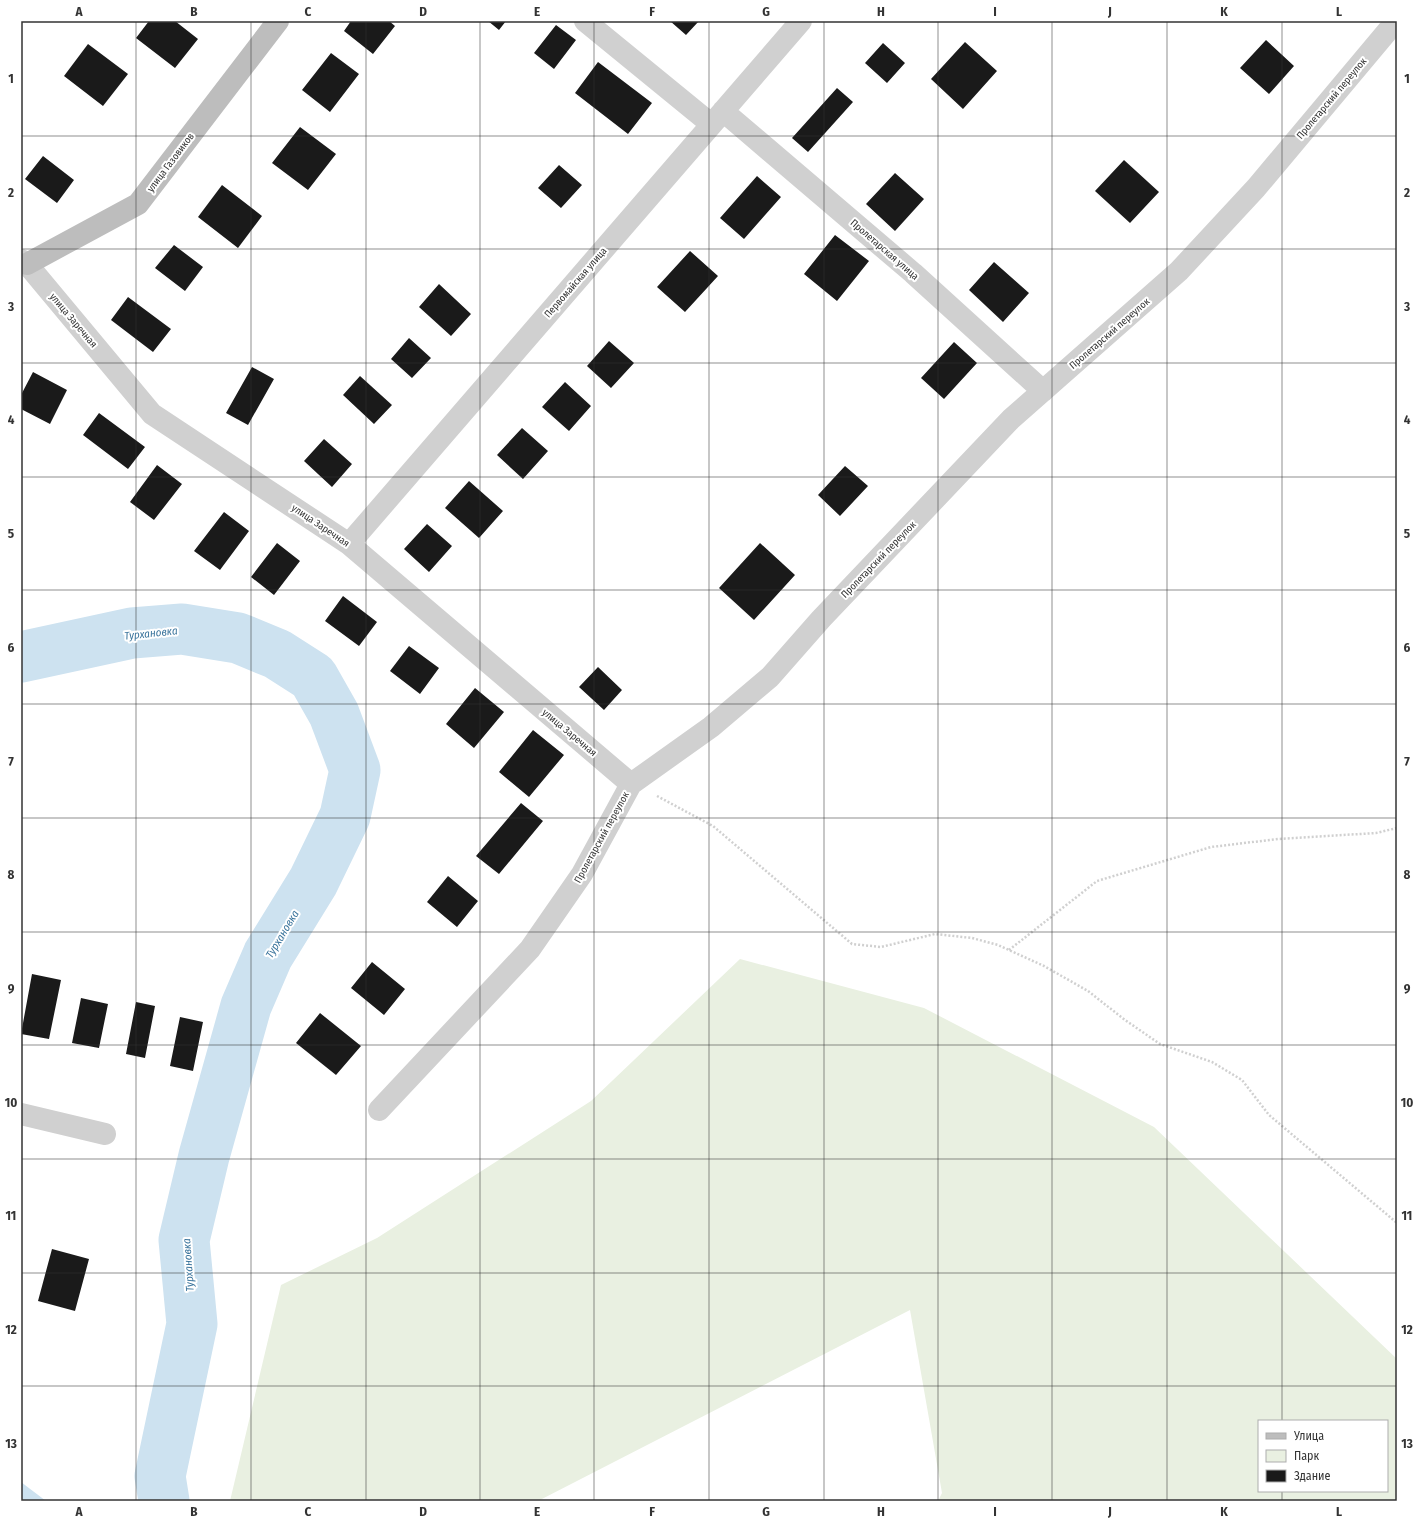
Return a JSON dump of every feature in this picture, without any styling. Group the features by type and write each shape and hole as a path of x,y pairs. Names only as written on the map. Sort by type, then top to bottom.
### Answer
{"main road":[{"name":"улица Газовиков","path":"24,262 138,204 278,21"}],"street":[{"name":"Пролетарская улица","path":"585,21 717,118 913,273 1043,391"},
{"name":"Первомайская улица","path":"349,544 801,21"},
{"name":"Пролетарский переулок","path":"380,1110 530,949 582,874 631,784 711,727 770,677 826,613 1011,419 1180,271 1256,188 1396,21"},
{"name":"улица Заречная","path":"24,262 152,414 349,544 631,784"},
{"path":"21,1114 105,1134"}],"path":[{"path":"631,784 673,804 713,826 852,944 881,947 935,934 972,938 1009,950 1044,966 1088,991 1125,1020 1160,1044 1212,1062 1242,1080 1269,1115 1397,1224"},
{"path":"1009,950 1097,881 1211,847 1278,839 1376,833 1397,828"}],"green space":[{"path":"740,959 924,1008 1154,1127 1397,1359 1397,1501 938,1501 942,1493 910,1310 538,1501 230,1501 281,1285 377,1238 591,1101"}],"water":[{"path":"21,1482 46,1501 21,1501"}],"building":[{"path":"149,21 175,21 198,39 175,68 136,38"},
{"path":"351,21 389,21 395,26 373,54 344,31"},
{"path":"488,21 506,21 499,30"},
{"path":"670,21 699,21 686,35"},
{"path":"556,25 576,40 554,69 534,53"},
{"path":"1266,40 1294,66 1269,94 1240,68"},
{"path":"965,42 997,71 963,109 931,79"},
{"path":"883,43 905,63 887,83 865,63"},
{"path":"88,44 128,74 103,106 64,76"},
{"path":"331,53 359,74 330,112 302,90"},
{"path":"598,62 652,103 628,134 575,93"},
{"path":"837,88 853,102 808,152 792,138"},
{"path":"300,127 336,154 308,190 272,163"},
{"path":"43,156 74,180 57,203 25,179"},
{"path":"1124,160 1159,192 1130,223 1095,191"},
{"path":"559,165 582,185 561,208 538,188"},
{"path":"895,173 924,199 895,231 866,204"},
{"path":"757,176 781,197 744,239 720,218"},
{"path":"222,185 262,216 238,248 198,217"},
{"path":"835,235 869,261 837,301 804,274"},
{"path":"174,245 203,267 185,291 155,268"},
{"path":"690,251 718,276 685,312 657,287"},
{"path":"994,262 1029,293 1003,322 969,290"},
{"path":"439,284 471,314 451,336 419,307"},
{"path":"128,297 171,329 153,352 111,320"},
{"path":"409,338 431,358 412,378 391,359"},
{"path":"609,341 634,363 611,388 587,366"},
{"path":"954,342 977,363 944,399 921,378"},
{"path":"252,367 274,379 248,425 226,413"},
{"path":"33,372 67,390 50,424 21,409 21,395"},
{"path":"360,376 392,405 374,424 343,395"},
{"path":"565,382 591,406 569,431 542,407"},
{"path":"99,413 145,447 128,469 83,435"},
{"path":"522,428 548,451 523,479 497,455"},
{"path":"324,439 352,464 332,487 304,461"},
{"path":"157,465 182,484 154,520 130,502"},
{"path":"845,466 868,486 840,516 818,495"},
{"path":"469,481 503,511 479,538 445,508"},
{"path":"224,512 249,531 220,570 194,551"},
{"path":"427,524 452,546 429,572 404,549"},
{"path":"277,543 300,561 274,595 251,577"},
{"path":"760,543 795,575 754,620 719,588"},
{"path":"343,596 377,622 359,646 325,621"},
{"path":"409,646 439,668 420,694 390,671"},
{"path":"598,667 622,690 604,710 579,687"},
{"path":"475,688 504,712 474,748 446,724"},
{"path":"533,730 564,755 529,797 499,772"},
{"path":"521,803 543,821 499,874 476,856"},
{"path":"448,876 478,901 457,927 427,902"},
{"path":"372,962 405,989 384,1015 351,988"},
{"path":"32,974 61,980 49,1039 21,1034"},
{"path":"81,998 108,1004 99,1048 72,1043"},
{"path":"136,1002 155,1006 145,1058 126,1054"},
{"path":"320,1013 361,1046 336,1075 296,1043"},
{"path":"180,1017 203,1022 193,1071 170,1066"},
{"path":"52,1249 89,1259 75,1311 38,1301"}],"waterway":[{"name":"Турхановка","path":"21,657 132,633 182,629 238,638 277,654 313,677 334,714 355,770 345,816 313,882 268,955 246,1006 204,1156 184,1240 192,1324 160,1476 164,1501"}]}
